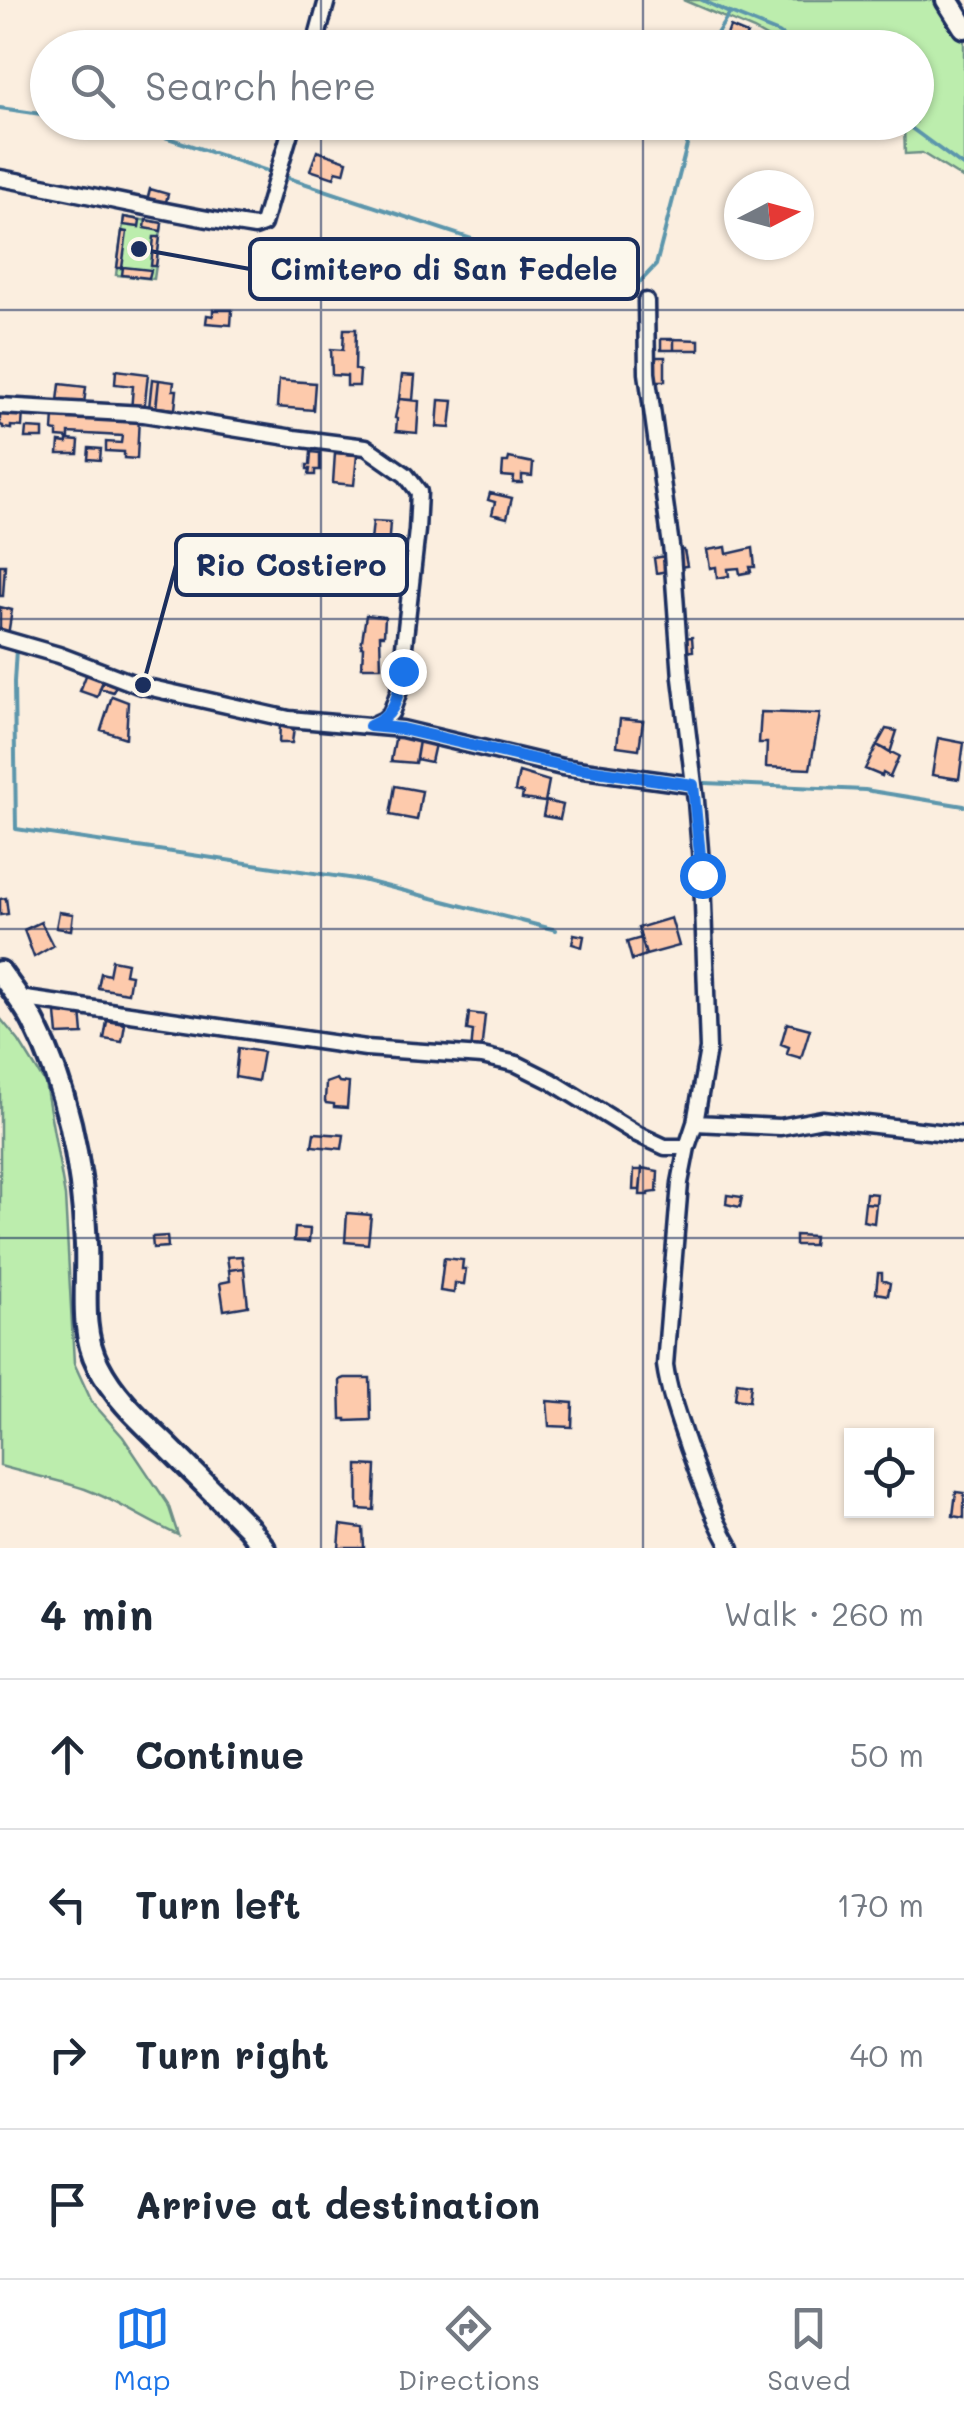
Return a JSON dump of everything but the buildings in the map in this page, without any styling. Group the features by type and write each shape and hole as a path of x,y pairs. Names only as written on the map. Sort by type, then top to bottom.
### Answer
{"main road":[{"path":"948,0 964,27"},
{"path":"0,972 33,1020 56,1074 80,1167 88,1341 97,1364 120,1400 248,1527 264,1548"}],"street":[{"path":"319,30 327,0"},
{"path":"0,178 254,227 262,224 287,140"},
{"path":"646,301 647,374 672,553 702,875 708,1049 680,1184 666,1365 669,1392 705,1495 732,1548"},
{"path":"0,406 144,414 366,447 406,475 419,492 403,671 391,713 370,726"},
{"path":"0,638 152,689 290,719 402,729 562,766 693,785"},
{"path":"19,998 366,1048 482,1056 517,1064 665,1147 686,1147"},
{"path":"695,1123 780,1127 822,1119 964,1134"}],"green space":[{"path":"683,0 941,0 964,39 964,179 922,153 905,154 904,140 934,140 934,30 754,30"},
{"path":"124,217 162,223 154,279 116,275"},
{"path":"0,1018 45,1083 65,1196 74,1363 92,1402 123,1437 168,1504 178,1535 85,1489 0,1466"}],"waterway":[{"path":"702,0 729,13"},
{"path":"719,30 730,13 772,30"},
{"path":"0,108 30,112"},
{"path":"174,140 601,282 637,285 656,265 688,140"},
{"path":"927,140 964,167"},
{"path":"16,649 16,829 362,880 556,930"},
{"path":"705,783 865,790 964,806"}],"place":[{"name":"Cimitero di San Fedele","path":"139,249"},
{"name":"Rio Costiero","path":"143,685"}],"route":[{"path":"403,671 391,713 370,726 402,729 562,766 693,785 702,875"}]}
